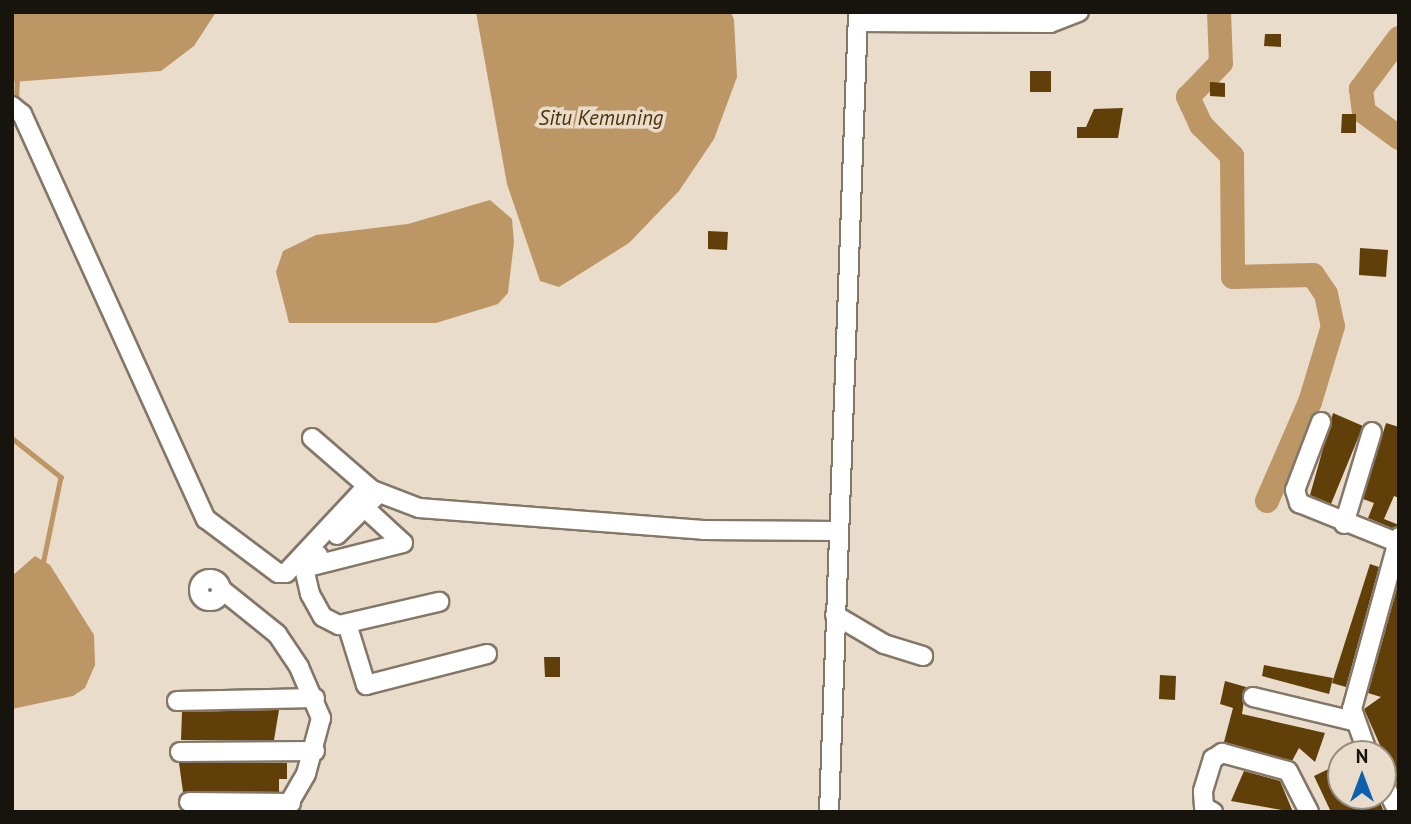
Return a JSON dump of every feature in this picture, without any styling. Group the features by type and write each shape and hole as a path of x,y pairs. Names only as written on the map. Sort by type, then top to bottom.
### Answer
{"street":[{"path":"829,812 836,531 849,395 858,17 1051,23 1079,12"},
{"path":"12,106 28,126 206,519 278,573 286,573 373,490"},
{"path":"1321,422 1296,498 1344,524 1398,541 1353,721 1362,740"},
{"path":"1344,524 1372,432"},
{"path":"312,438 373,490 419,508 703,530 836,531"},
{"path":"304,568 365,508 373,490"},
{"path":"304,568 403,543 365,508"},
{"path":"304,568 323,617 347,624 439,602"},
{"path":"189,802 287,807 315,751 321,726 315,698 277,634 221,589"},
{"path":"835,615 884,644 923,656"},
{"path":"347,624 366,685 487,653"},
{"path":"1252,697 1353,721"},
{"path":"177,701 315,698"},
{"path":"180,752 315,751"},
{"path":"1213,812 1205,807 1203,791 1213,760 1222,753 1287,771 1309,812"}],"water":[{"path":"12,12 216,12 194,46 161,71 12,82"},
{"name":"Situ Kemuning","path":"476,12 731,12 734,20 737,77 714,139 679,191 629,243 559,287 540,281 507,184"},
{"path":"490,200 512,219 514,242 508,293 498,304 436,323 289,323 276,272 283,251 316,235 408,224"},
{"path":"35,556 50,565 94,635 95,665 85,688 73,696 12,709 12,576"}],"building":[{"path":"1265,34 1281,34 1281,47 1264,46"},
{"path":"1030,71 1051,71 1051,92 1030,92"},
{"path":"1210,82 1225,83 1225,97 1210,96"},
{"path":"1123,108 1118,138 1077,138 1077,127 1086,127 1094,109"},
{"path":"1342,114 1356,114 1356,133 1341,133"},
{"path":"708,231 728,232 727,250 708,249"},
{"path":"1360,248 1388,250 1386,277 1359,275"},
{"path":"1333,413 1363,426 1331,504 1310,495"},
{"path":"1386,423 1399,427 1399,498 1394,496 1384,519 1399,525 1392,528 1368,518 1374,503 1363,499"},
{"path":"1370,564 1379,567 1346,687 1332,683"},
{"path":"1399,581 1399,788 1397,740 1378,740 1364,709 1381,697 1368,693"},
{"path":"544,657 560,657 560,677 545,677"},
{"path":"1264,665 1333,678 1329,694 1262,676"},
{"path":"1160,675 1176,676 1175,700 1159,699"},
{"path":"1225,681 1246,687 1242,714 1325,733 1315,762 1299,748 1292,761 1224,742 1233,708 1220,704"},
{"path":"279,710 274,740 181,740 182,712"},
{"path":"179,763 287,763 287,779 279,779 279,792 183,792"},
{"path":"1327,770 1327,804 1314,776"},
{"path":"1244,771 1280,781 1293,812 1231,801"},
{"path":"1330,810 1384,812 1331,812"}],"waterway":[{"path":"1219,12 1221,63 1188,97 1201,125 1232,156 1233,277 1313,275 1326,294 1333,326 1310,402 1267,501"},
{"path":"1399,38 1361,89 1364,112 1399,138"},
{"path":"16,103 17,77"},
{"path":"12,438 61,477 43,565"}]}
